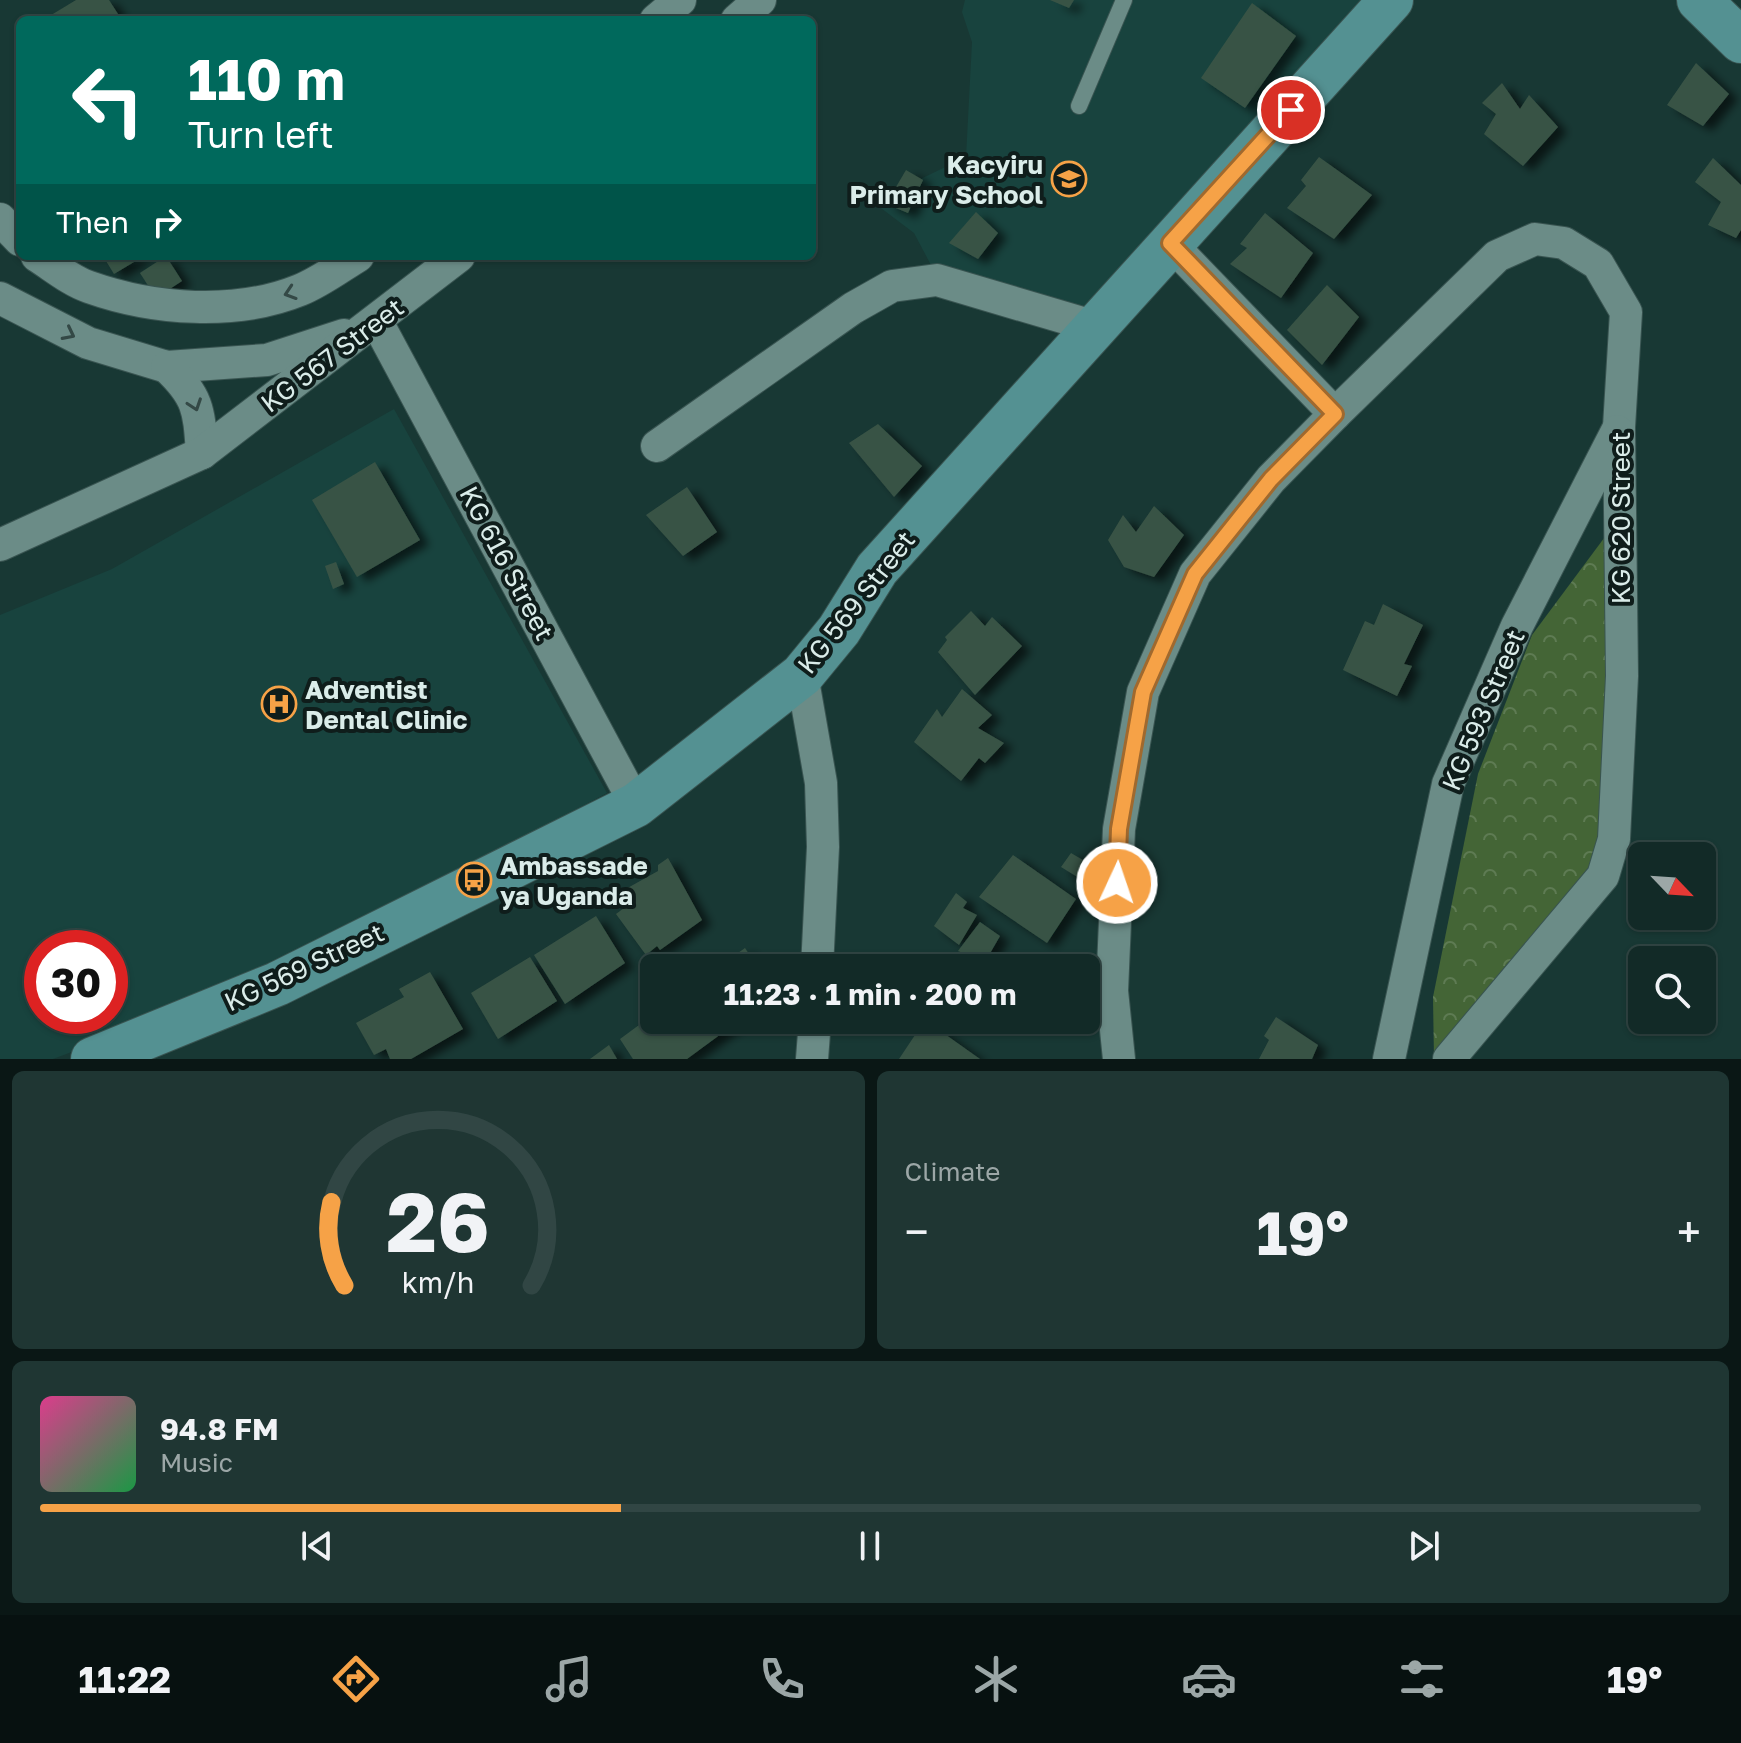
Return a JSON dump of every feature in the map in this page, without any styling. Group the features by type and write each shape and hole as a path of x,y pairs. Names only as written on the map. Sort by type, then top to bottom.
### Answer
{"street":[{"path":"661,16 680,0"},
{"path":"742,16 760,0"},
{"name":"KG 569 Street","path":"93,1059 277,984 636,805 802,675 839,630 877,569 1391,0"},
{"path":"1699,0 1741,41"},
{"path":"0,219 16,236"},
{"name":"KG 620 Street","path":"1119,1059 1112,991 1119,829 1143,692 1195,574 1271,479 1335,414 1497,256 1535,239 1564,243 1598,264 1626,312 1619,427 1622,676 1614,839 1603,876 1449,1059"},
{"path":"1170,243 1335,414"},
{"path":"43,260 87,287 128,297 216,307 261,303 302,290 351,260"},
{"name":"KG 567 Street","path":"0,545 202,453 454,260"},
{"path":"657,446 853,308 892,286 937,280 1096,327"},
{"path":"0,298 88,343 167,367 267,360 377,322"},
{"name":"KG 616 Street","path":"377,322 636,805"},
{"path":"167,367 188,387 199,408 202,453"},
{"name":"KG 593 Street","path":"1389,1059 1448,784 1517,626 1619,427"},
{"path":"802,675 821,783 823,847 818,954"}],"lane":[{"path":"1079,106 1124,0"}],"shaded area":[{"name":"Kacyiru Primary School","path":"965,0 1366,0 1095,317 932,267 914,233 873,202 966,157 972,42 962,12"},
{"name":"Adventist Dental Clinic","path":"394,409 607,793 474,865 128,1031 128,930 24,930 24,1034 120,1034 53,1059 0,1059 0,615 112,569"}],"green space":[{"path":"1619,518 1604,882 1434,1059 1433,997 1478,774 1532,635"}],"building":[{"path":"76,0 109,0 118,14 115,16 50,16"},
{"path":"1050,0 1074,0 1069,8"},
{"path":"1252,3 1296,36 1245,108 1201,78"},
{"path":"1696,63 1729,94 1703,126 1667,105"},
{"path":"1502,83 1520,109 1529,95 1558,127 1523,166 1484,134 1496,114 1482,103"},
{"path":"1319,157 1372,195 1334,239 1287,208 1306,186 1301,180"},
{"path":"1713,158 1741,185 1741,230 1736,238 1708,225 1721,202 1695,182"},
{"path":"906,170 923,180 908,213 886,204"},
{"path":"976,212 998,233 978,259 949,243"},
{"path":"1265,213 1313,253 1281,298 1230,264 1247,248 1240,244"},
{"path":"105,260 137,260 114,274"},
{"path":"160,260 169,260 182,281 156,298 140,273"},
{"path":"1327,285 1359,317 1322,365 1287,330"},
{"path":"878,424 922,466 894,497 849,443"},
{"path":"375,462 420,540 357,577 312,500"},
{"path":"687,487 717,532 683,556 646,515"},
{"path":"1154,506 1184,535 1154,577 1124,567 1108,540 1123,515 1136,532"},
{"path":"336,562 344,584 333,589 325,566"},
{"path":"1383,604 1423,625 1404,664 1412,666 1397,696 1343,670 1365,621 1374,625"},
{"path":"971,611 985,626 992,617 1022,646 975,695 938,652 947,640 945,637"},
{"path":"962,689 992,715 978,728 1004,743 985,763 979,758 961,781 914,742 937,709 942,717"},
{"path":"1071,853 1098,869 1089,884 1061,867"},
{"path":"1013,855 1076,899 1047,943 979,897"},
{"path":"668,858 702,920 660,950 657,946 645,954 616,914 632,902 624,890 658,871 658,865"},
{"path":"956,893 967,902 963,908 977,915 959,945 934,926"},
{"path":"596,916 625,963 565,1004 534,955"},
{"path":"980,922 1000,936 990,954 958,951"},
{"path":"530,957 557,1001 498,1039 471,993"},
{"path":"430,972 463,1029 411,1059 390,1059 386,1049 374,1055 356,1023 404,997 399,989"},
{"path":"1276,1017 1318,1045 1312,1059 1259,1059 1269,1040 1264,1036"},
{"path":"640,1024 640,1034 721,1034 687,1059 633,1059 620,1039"},
{"path":"916,1034 945,1034 980,1059 899,1059"},
{"path":"609,1045 617,1059 590,1059"}],"place":[{"name":"Kacyiru Primary School","path":"1069,179"},
{"name":"Adventist Dental Clinic","path":"279,704"},
{"name":"Ambassade ya Uganda","path":"474,880"}],"route":[{"path":"1117,883 1119,829 1143,692 1195,574 1271,479 1335,414 1170,243 1291,110"}]}
